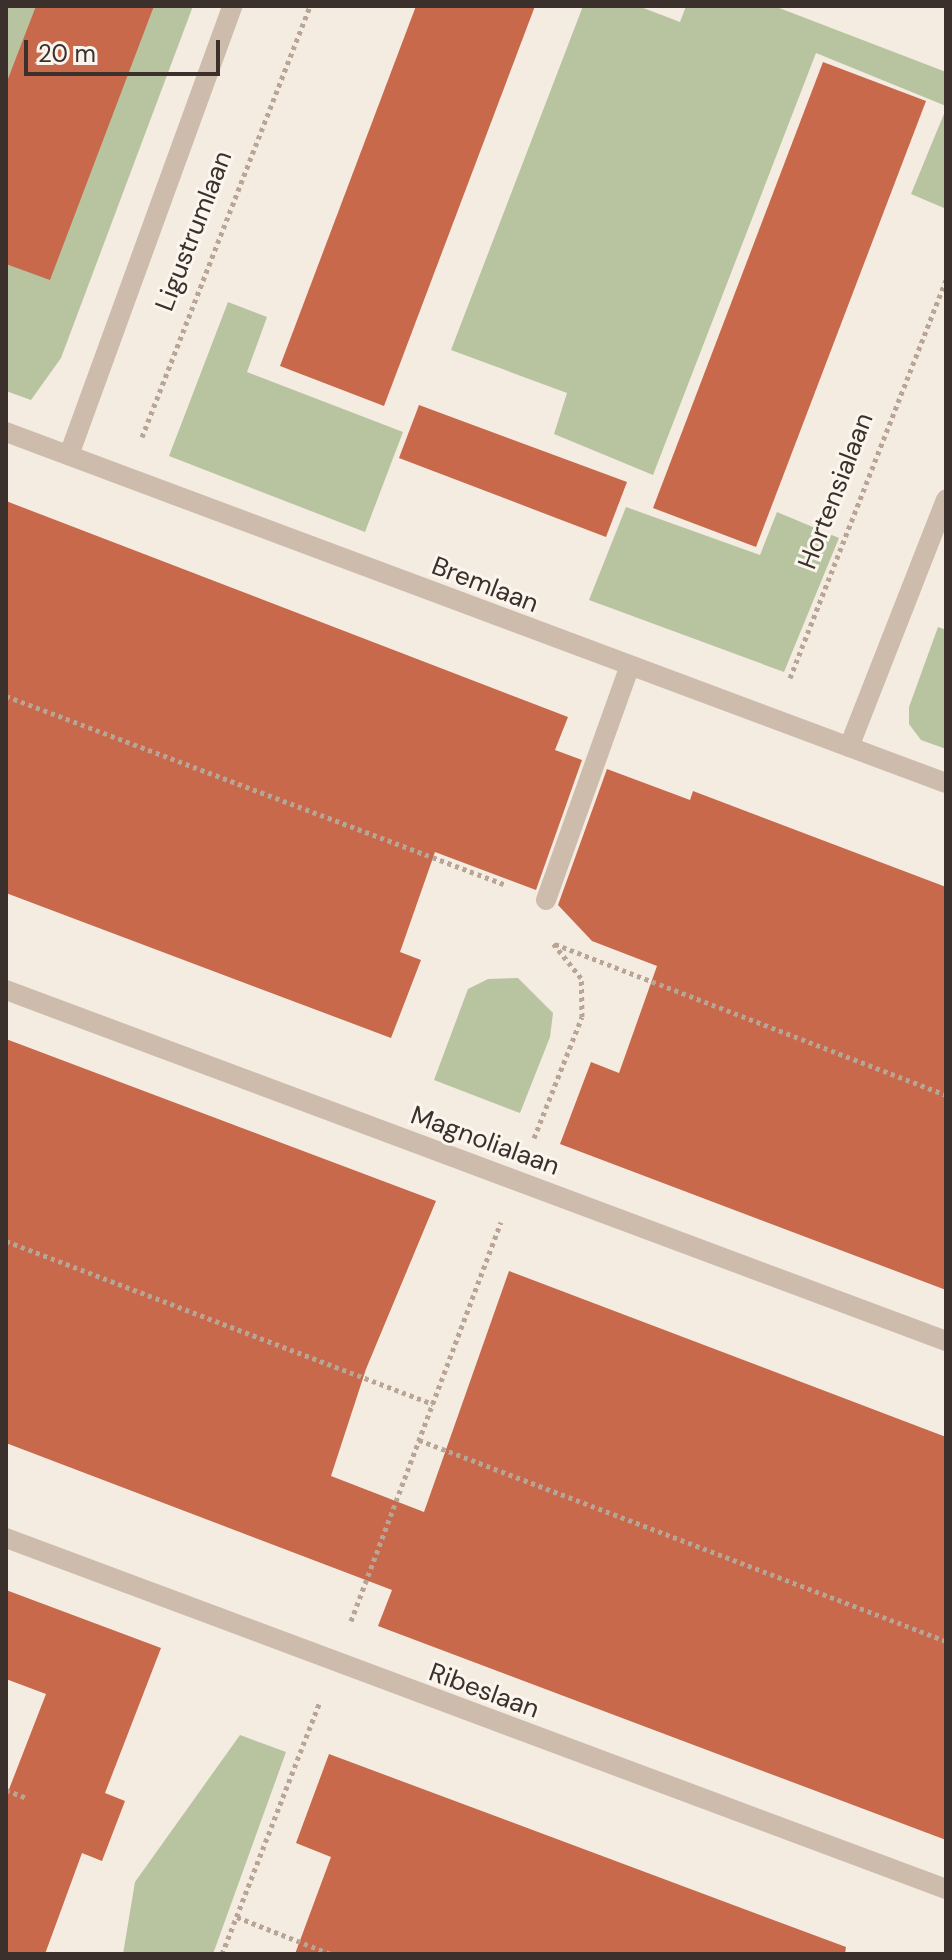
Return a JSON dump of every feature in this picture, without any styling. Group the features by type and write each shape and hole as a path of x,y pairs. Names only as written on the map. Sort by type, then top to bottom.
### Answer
{"street":[{"name":"Ligustrumlaan","path":"69,455 232,6"},
{"name":"Bremlaan","path":"6,432 629,668 946,783"},
{"path":"849,747 946,499"},
{"path":"546,900 629,668"},
{"name":"Magnolialaan","path":"6,990 946,1341"},
{"name":"Ribeslaan","path":"6,1538 335,1664 946,1889"}],"path":[{"name":"Ligustrumlaan","path":"126,476 310,6"},
{"name":"Hortensialaan","path":"774,720 946,280"},
{"path":"6,696 546,900 553,943 581,978 582,1017 222,1954"},
{"path":"553,943 946,1095"},
{"path":"6,1241 433,1404"},
{"path":"419,1440 946,1641"},
{"path":"6,1790 27,1798"},
{"path":"237,1917 331,1954"}],"green space":[{"path":"6,6 193,6 61,358 31,400 6,391"},
{"path":"583,6 638,6 680,22 686,6 774,6 946,72 946,106 816,53 653,475 554,434 567,393 451,350"},
{"path":"946,109 946,202 944,208 911,194"},
{"path":"228,302 267,317 247,372 403,432 365,532 169,456"},
{"path":"626,507 760,555 777,512 839,538 784,672 589,600"},
{"path":"938,627 946,630 946,749 921,740 909,724 909,707"},
{"path":"518,978 553,1013 550,1037 520,1113 434,1080 468,989 488,979"},
{"path":"240,1735 286,1752 213,1954 123,1954 135,1882"}],"building":[{"path":"36,6 154,6 50,280 6,264 6,84"},
{"path":"416,6 535,6 384,406 280,366"},
{"path":"823,62 926,101 756,547 653,508"},
{"path":"419,405 627,482 606,537 399,458"},
{"path":"6,501 568,717 555,750 582,760 536,890 435,852 400,952 421,960 391,1038 6,893"},
{"path":"607,769 690,800 693,791 946,887 946,1290 560,1144 591,1062 619,1073 657,966 592,941 558,905"},
{"path":"6,1039 436,1201 366,1369 331,1476 424,1512 509,1271 946,1437 946,1840 378,1626 392,1590 6,1443"},
{"path":"6,1590 161,1648 105,1793 125,1801 102,1861 82,1853 45,1954 6,1954 6,1797 46,1694 6,1679"},
{"path":"329,1754 846,1947 845,1954 295,1954 331,1857 296,1843"}]}
